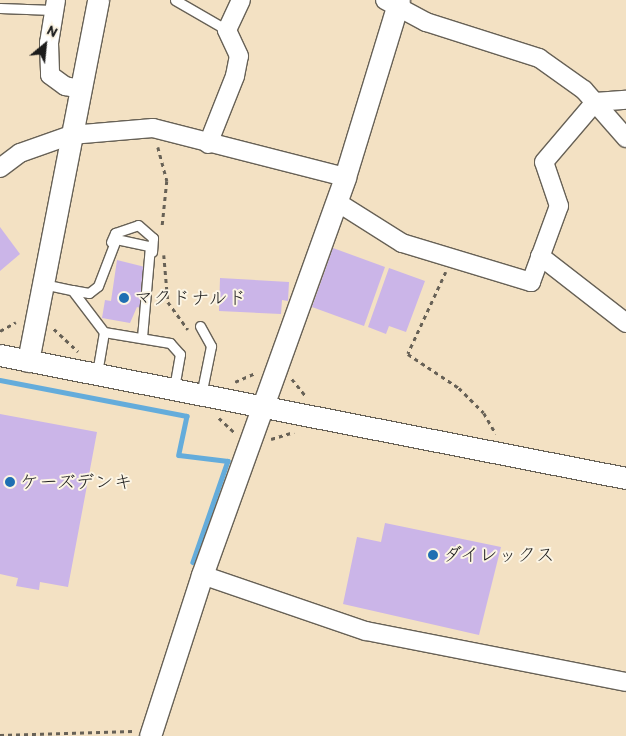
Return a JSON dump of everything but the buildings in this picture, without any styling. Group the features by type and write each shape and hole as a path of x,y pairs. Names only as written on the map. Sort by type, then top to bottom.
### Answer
{"street":[{"path":"28,361 98,0"},
{"path":"208,144 239,56 227,30 241,0"},
{"path":"151,735 202,575 345,178 394,3 525,51 584,90 626,138"},
{"path":"55,5 50,76 66,86 81,89"},
{"path":"337,202 402,243 531,282 559,206 544,162 595,102 626,100"},
{"path":"0,168 20,153 71,135 153,128 208,144 345,178"},
{"path":"540,256 626,323"},
{"path":"0,355 28,361 99,365 174,390 626,478"},
{"path":"202,575 366,632 626,682"}],"lane":[{"path":"175,0 227,30"},
{"path":"0,8 55,5"},
{"path":"43,284 89,293 98,286 111,242 121,229 144,227 153,238 142,338"},
{"path":"111,242 140,240 150,246 151,258"},
{"path":"72,290 104,332 170,343 180,354 174,390"},
{"path":"200,326 211,346 200,395"},
{"path":"99,365 104,332"}],"path":[{"path":"153,128 167,181 162,234"},
{"path":"163,244 168,302 189,332"},
{"path":"453,257 408,354 459,388 484,413 496,434"},
{"path":"0,331 18,321"},
{"path":"54,329 78,351 99,365"},
{"path":"231,382 260,370"},
{"path":"268,441 297,431"},
{"path":"0,736 151,735"}],"waterway":[{"path":"0,380 187,416 179,455 228,461 193,562"}],"place":[{"name":"マクドナルド","path":"124,298"},
{"name":"ケーズデンキ","path":"10,482"},
{"name":"ダイレックス","path":"433,555"}]}
